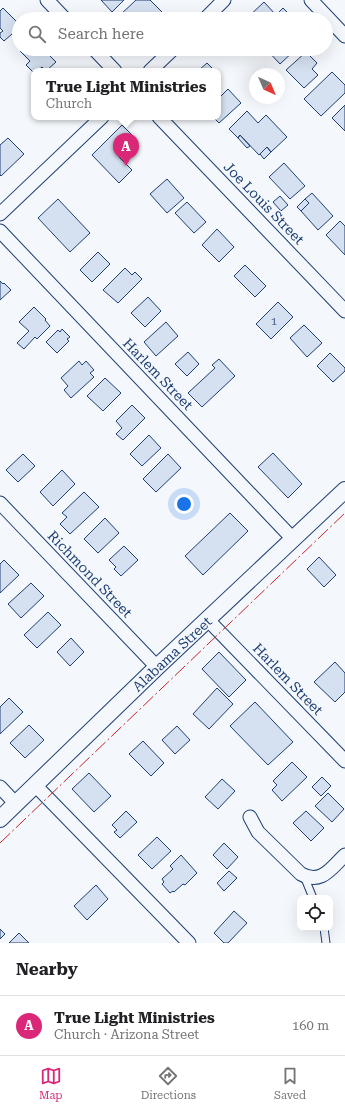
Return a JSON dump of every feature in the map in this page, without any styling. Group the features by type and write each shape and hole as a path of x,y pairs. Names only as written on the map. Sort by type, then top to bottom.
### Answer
{"street":[{"path":"47,0 58,12"},
{"path":"212,12 224,0"},
{"path":"311,0 322,12"},
{"path":"333,23 345,36"},
{"path":"101,56 112,68"},
{"path":"153,68 166,56"},
{"path":"0,214 99,120"},
{"name":"Joe Louis Street","path":"162,120 345,311"},
{"name":"Harlem Street","path":"0,231 293,539"},
{"name":"Alabama Street","path":"0,819 157,667 345,490"},
{"name":"Richmond Street","path":"0,503 157,667"},
{"name":"Harlem Street","path":"208,620 345,761"},
{"path":"35,785 188,943"},
{"path":"0,787 16,804"},
{"path":"250,817 258,832 301,874 306,877 316,879 323,876 345,855"}],"lane":[{"path":"306,877 312,895"},
{"path":"324,931 326,943"}],"building":[{"path":"101,0 124,0 112,12"},
{"path":"136,0 150,0 162,12 123,12"},
{"path":"264,2 273,12 253,12"},
{"path":"3,8 12,17 12,34 4,41 0,37 0,33 3,31 0,28 0,11"},
{"path":"283,8 287,12 279,12"},
{"path":"25,56 50,56 56,62 49,68 31,68 31,70 26,65 30,61"},
{"path":"273,56 289,56 280,64"},
{"path":"302,56 310,56 317,63 312,69 318,75 304,88 286,70"},
{"path":"207,63 212,68 201,68"},
{"path":"332,72 345,85 345,93 321,116 304,99"},
{"path":"228,89 241,103 219,123 216,120 221,120 221,96"},
{"path":"345,105 345,131 332,118"},
{"path":"247,111 258,123 266,115 287,137 271,152 267,147 259,155 240,135 238,138 229,129"},
{"path":"122,125 137,140 119,157 132,170 119,183 92,155"},
{"path":"240,135 250,146 247,148 238,138"},
{"path":"8,138 24,154 1,176 0,145"},
{"path":"267,147 271,152 264,159 260,154"},
{"path":"284,163 305,186 290,199 269,177"},
{"path":"167,179 184,198 167,213 150,194"},
{"path":"312,193 333,216 318,230 301,211 309,203 305,199"},
{"path":"280,196 288,205 281,211 273,202"},
{"path":"58,199 90,233 70,252 38,218"},
{"path":"305,199 309,203 301,211 297,207"},
{"path":"187,202 206,222 194,233 175,213"},
{"path":"340,221 345,226 345,255 326,235"},
{"path":"217,229 234,247 219,262 202,245"},
{"path":"98,252 110,264 92,282 80,270"},
{"path":"245,265 266,286 255,297 234,276"},
{"path":"125,268 132,275 135,272 142,279 118,303 103,290"},
{"path":"0,281 11,290 0,300"},
{"path":"148,297 161,311 145,327 131,313"},
{"path":"278,302 293,317 271,339 256,324"},
{"path":"34,307 46,319 45,320 50,326 37,339 35,337 24,349 17,343 29,331 19,322"},
{"path":"166,322 178,336 156,356 144,342"},
{"path":"304,325 322,343 307,357 290,338"},
{"path":"62,329 70,337 67,339 69,341 57,353 46,342 58,330 60,332"},
{"path":"188,352 199,364 187,376 175,364"},
{"path":"330,353 345,368 345,371 333,382 317,366"},
{"path":"219,359 235,376 202,407 188,393 215,368 212,365"},
{"path":"79,361 82,365 86,361 94,370 90,373 94,377 71,398 64,390 68,386 61,378"},
{"path":"105,378 121,393 103,411 87,396"},
{"path":"132,405 145,418 123,440 116,434 122,428 116,421"},
{"path":"149,435 161,448 142,466 130,454"},
{"path":"273,453 302,484 288,498 258,467"},
{"path":"23,454 35,466 18,482 6,470"},
{"path":"168,454 181,468 156,492 143,479"},
{"path":"62,470 75,484 53,506 40,492"},
{"path":"84,492 99,507 70,534 60,524 67,517 62,513"},
{"path":"230,513 248,531 203,575 185,556"},
{"path":"105,518 119,533 98,553 84,539"},
{"path":"124,546 138,560 121,576 114,569 116,567 109,560"},
{"path":"319,557 336,575 324,587 307,569"},
{"path":"4,560 19,575 0,593 0,564"},
{"path":"31,583 44,596 21,618 8,604"},
{"path":"48,612 61,625 37,648 24,635"},
{"path":"71,638 84,652 70,666 57,652"},
{"path":"219,652 246,680 229,697 202,669"},
{"path":"335,662 345,673 345,692 335,702 314,682"},
{"path":"217,688 233,704 209,729 193,714"},
{"path":"9,698 23,712 0,734 0,707"},
{"path":"255,702 293,742 268,765 230,726"},
{"path":"29,725 44,740 25,758 10,743"},
{"path":"177,726 190,740 175,754 162,740"},
{"path":"143,741 164,763 151,776 129,754"},
{"path":"292,762 307,777 282,801 272,790 277,785 273,781"},
{"path":"89,773 111,796 94,812 72,789"},
{"path":"322,777 331,786 321,796 312,787"},
{"path":"222,779 235,791 218,809 205,797"},
{"path":"328,793 344,809 332,822 315,806"},
{"path":"126,811 137,822 120,838 114,832 117,830 112,825"},
{"path":"306,811 324,828 311,841 293,823"},
{"path":"157,837 171,851 152,869 138,855"},
{"path":"224,843 238,857 227,869 213,855"},
{"path":"181,855 197,873 185,885 183,884 174,892 173,891 170,893 162,884 164,882 162,879 173,869 170,866"},
{"path":"229,871 237,878 224,891 217,883"},
{"path":"96,885 108,899 87,920 74,906"},
{"path":"234,911 247,923 228,943 224,943 214,933"},
{"path":"0,929 5,934 0,939"},
{"path":"19,933 29,943 9,943"}],"power":[{"path":"0,843 345,513"}],"place":[{"name":"True Light Ministries","path":"126,166"}]}
